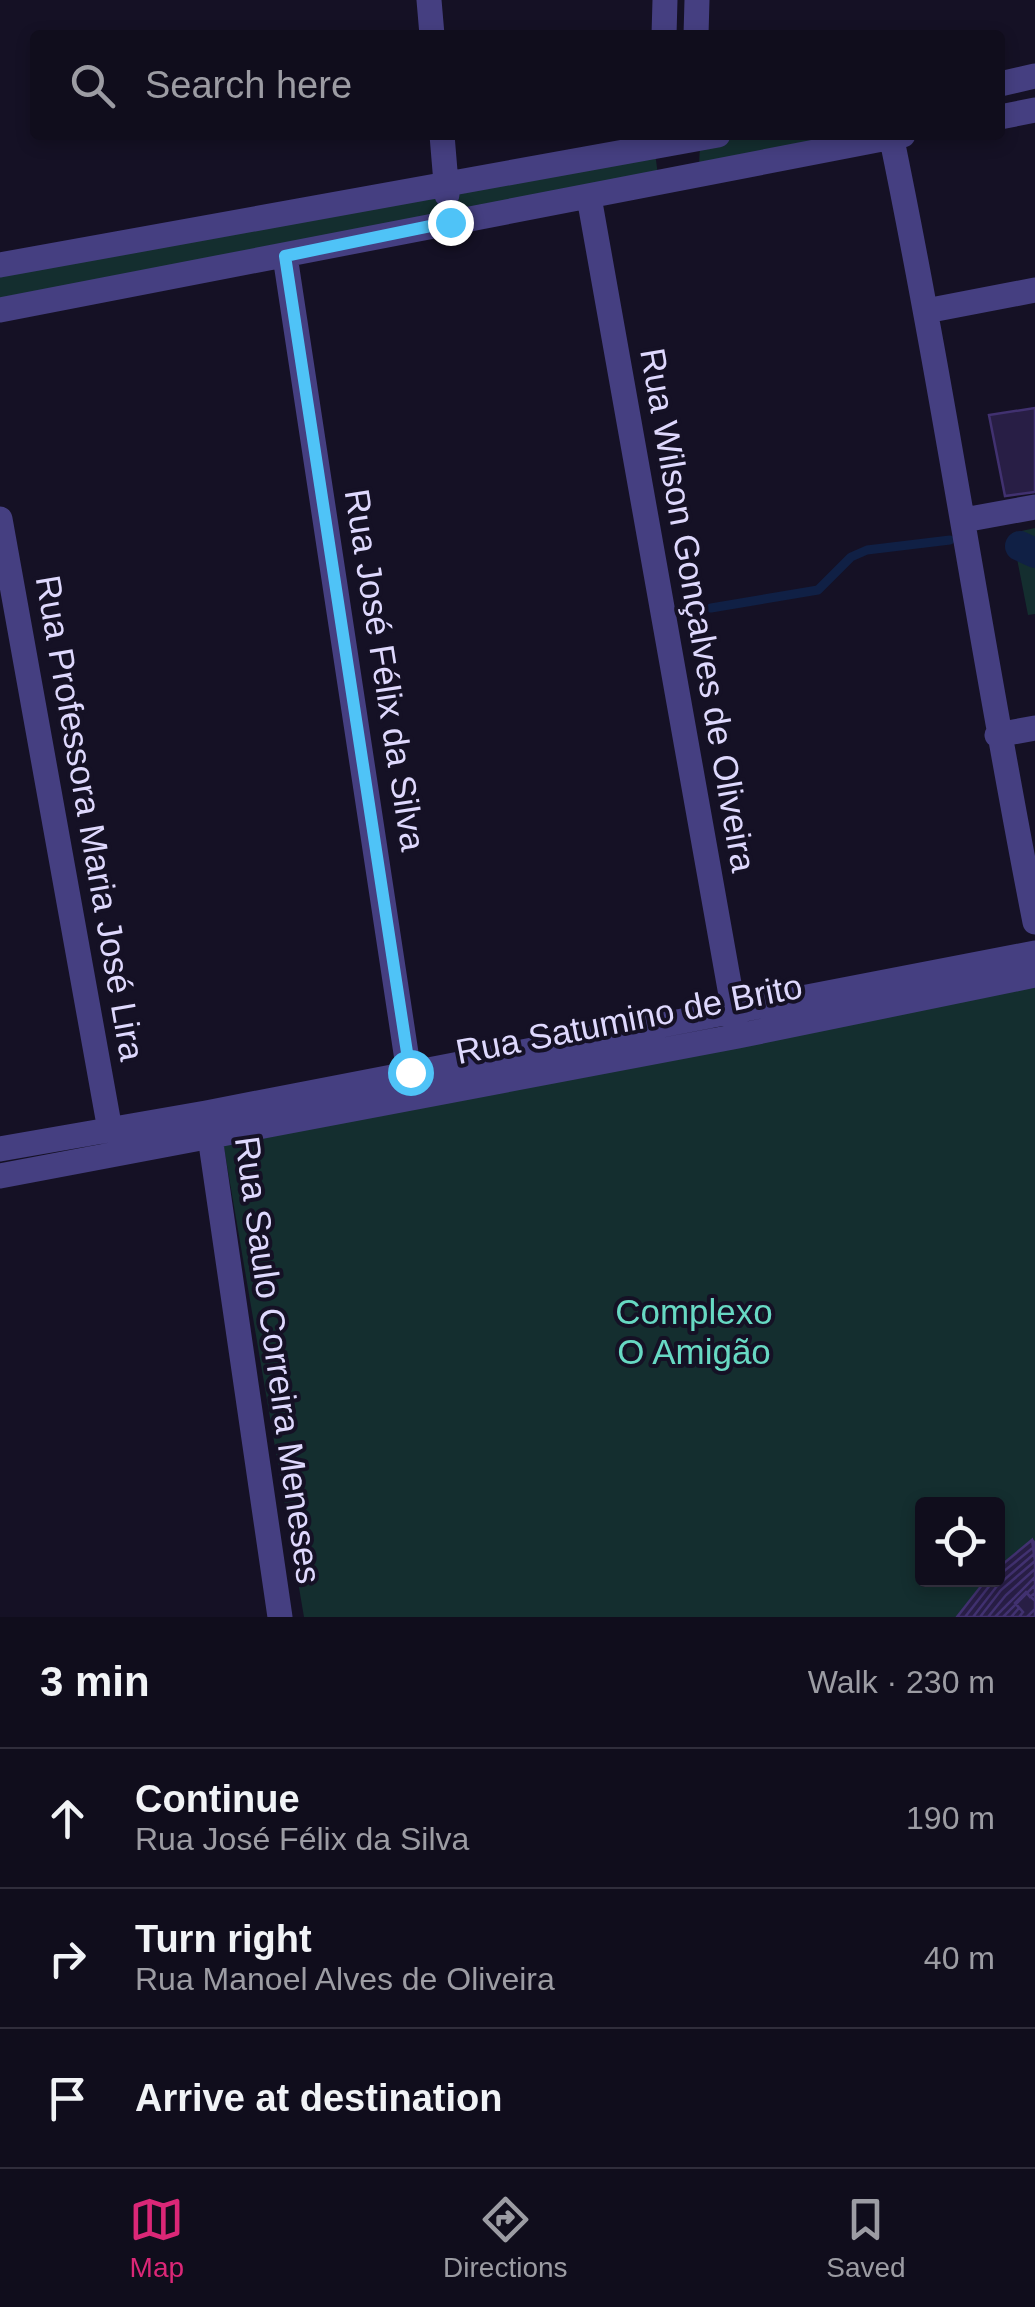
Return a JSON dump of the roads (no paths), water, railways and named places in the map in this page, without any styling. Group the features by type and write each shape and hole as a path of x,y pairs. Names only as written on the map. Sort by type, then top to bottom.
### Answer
{"street":[{"path":"429,0 432,30"},
{"path":"664,30 665,0"},
{"path":"696,30 697,0"},
{"path":"1005,83 1035,76"},
{"path":"1005,115 1035,110"},
{"path":"442,140 450,222"},
{"path":"0,265 662,140 663,180"},
{"path":"694,175 700,140"},
{"path":"0,310 874,140"},
{"path":"896,140 998,734 1035,922"},
{"name":"Rua Wilson Gonçalves de Oliveira","path":"589,196 738,1036"},
{"name":"Rua José Félix da Silva","path":"285,256 411,1084"},
{"path":"926,311 1035,290"},
{"path":"964,520 1035,507"},
{"name":"Rua Professora Maria José Lira","path":"0,519 110,1130"},
{"path":"998,734 1035,728"},
{"name":"Rua Satumino de Brito","path":"0,1176 208,1125 411,1084 734,1010 1035,953"},
{"name":"Rua Satumino de Brito","path":"411,1084 738,1036 1035,976"},
{"name":"Rua Satumino de Brito","path":"0,1149 110,1130 208,1125"},
{"name":"Rua Saulo Correira Meneses","path":"208,1125 280,1617"}],"waterway":[{"path":"711,608 818,590 851,557 867,550 950,540"},
{"path":"1020,546 1035,553"}],"park label":[{"name":"Complexo O Amigão","path":"694,1332"}]}
